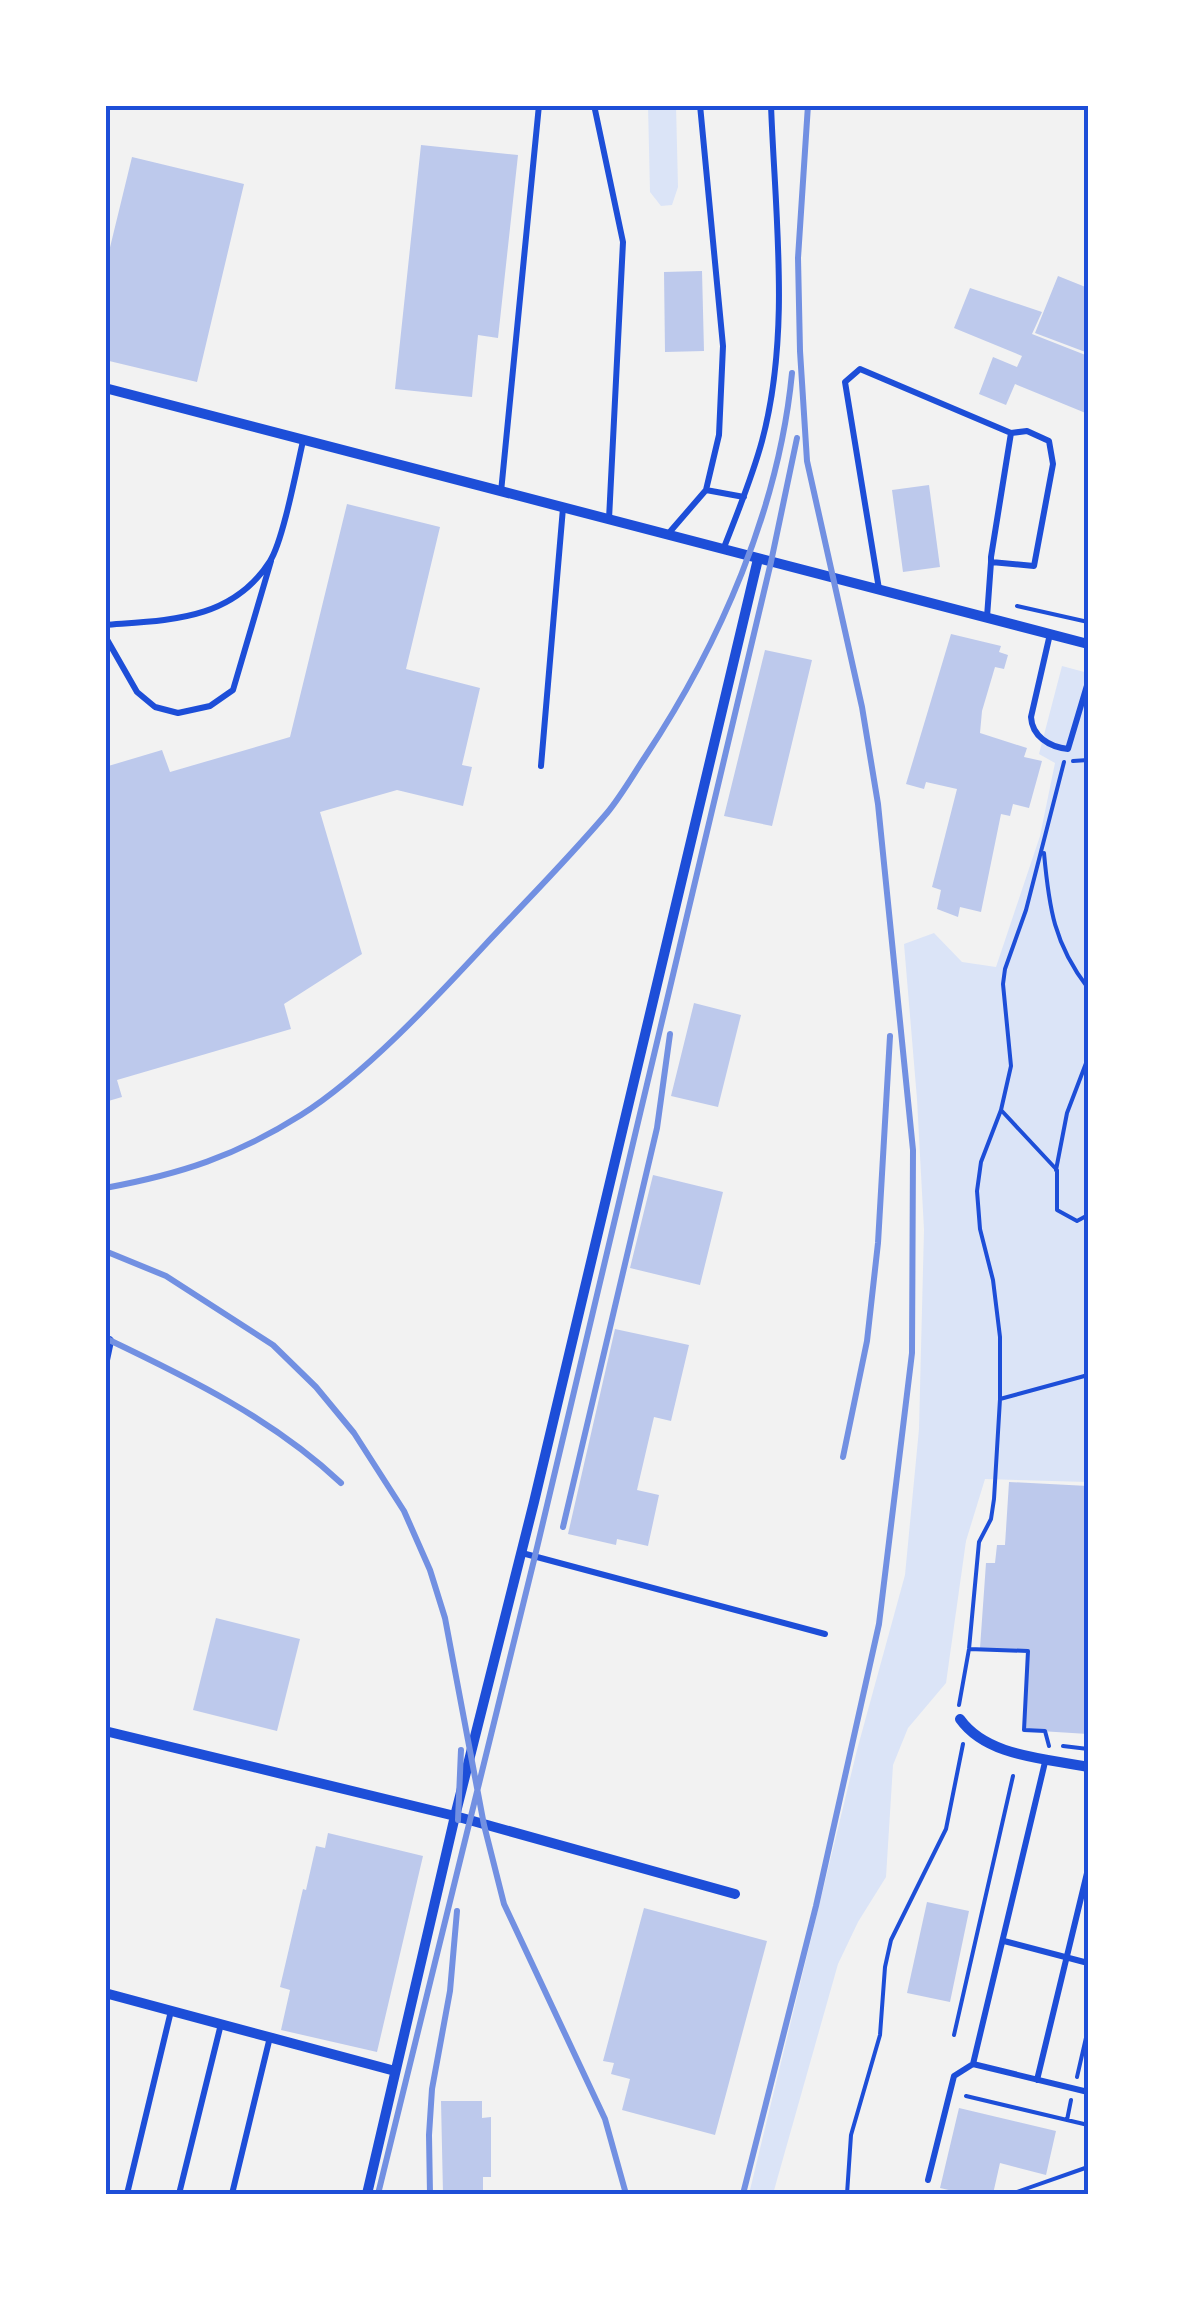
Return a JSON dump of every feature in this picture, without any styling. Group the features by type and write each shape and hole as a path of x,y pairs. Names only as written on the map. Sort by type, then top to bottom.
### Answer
{"street":[{"path":"105,388 1088,644"},
{"path":"367,2194 758,559"},
{"path":"105,1360 110,1342"},
{"path":"960,1719 970,1734 985,1744 1088,1767"},
{"path":"105,1731 455,1816 735,1894"},
{"path":"105,1993 395,2071"}],"lane":[{"path":"501,492 539,105"},
{"path":"594,105 623,242 610,520"},
{"path":"667,535 706,490 719,435 722,346 700,105"},
{"path":"723,550 762,440 778,332 771,105"},
{"path":"880,590 844,382 860,369 1011,433 1027,431 1049,440 1053,464 1034,566 991,562"},
{"path":"988,618 991,562 1011,433"},
{"path":"105,636 137,692 155,708 178,713 210,706 233,690 304,440"},
{"path":"706,490 744,497"},
{"path":"541,766 563,508"},
{"path":"105,625 178,620 231,603 272,560"},
{"path":"1050,634 1030,716 1032,728 1041,738 1068,749 1088,682"},
{"path":"521,1553 825,1634"},
{"path":"928,2180 954,2076 973,2064 1046,1758"},
{"path":"1037,2080 1088,1869"},
{"path":"1004,1941 1088,1962"},
{"path":"127,2194 171,2011"},
{"path":"179,2194 221,2024"},
{"path":"232,2194 270,2037"},
{"path":"973,2064 1088,2092"}],"path":[{"path":"1017,606 1088,622"},
{"path":"847,2194 852,2135 880,2034 891,1940 946,1829 963,1742 959,1703 969,1649 979,1542 994,1499 1000,1398 1000,1336 977,1205 981,1162 1001,1110 1011,1066 1004,969 1022,924 1063,762"},
{"path":"1043,847 1053,925 1063,952 1088,988"},
{"path":"1088,1058 1067,1113 1056,1170 1057,1210 1077,1222 1088,1214"},
{"path":"1001,1110 1056,1170"},
{"path":"1000,1398 1088,1375"},
{"path":"969,1649 1028,1650 1024,1730 1045,1732 1048,1746 1088,1749"},
{"path":"954,2035 1014,1776"},
{"path":"966,2096 1088,2125"},
{"path":"1012,2194 1088,2167"}],"shaded area":[{"path":"648,105 676,105 678,187 672,205 661,206 650,192"},
{"path":"1062,666 1088,673 1088,1482 985,1479 966,1541 946,1683 908,1728 893,1765 886,1877 838,1964 773,2194 749,2194 857,1750 905,1575 919,1429 924,1230 904,944 934,933 962,962 996,967 1040,836 1055,763 1039,754"}],"building":[{"path":"421,145 518,155 498,338 478,335 472,397 395,389"},
{"path":"132,157 244,184 197,382 105,360 105,268"},
{"path":"702,271 704,351 665,352 664,272"},
{"path":"1058,276 1088,288 1088,353 1035,333"},
{"path":"970,288 1042,312 1032,334 1088,356 1088,414 1015,384 1006,405 979,394 993,357 1017,367 1022,356 954,328"},
{"path":"929,485 940,567 903,572 892,490"},
{"path":"347,504 440,527 406,669 480,688 462,765 472,767 463,806 397,790 320,812 362,954 284,1004 291,1029 117,1080 122,1097 105,1102 105,767 162,750 170,772 290,737"},
{"path":"951,634 1001,646 999,652 1008,655 1004,669 995,667 980,733 1027,748 1024,757 1042,761 1029,808 1013,804 1010,816 1001,814 981,912 960,907 958,917 937,909 941,890 932,887 957,789 926,782 924,789 906,784"},
{"path":"765,650 812,660 772,826 724,816"},
{"path":"694,1003 741,1015 718,1107 671,1096"},
{"path":"653,1175 723,1192 700,1285 630,1268"},
{"path":"615,1329 689,1345 671,1421 654,1417 637,1490 659,1495 648,1546 617,1539 616,1545 568,1534"},
{"path":"1009,1482 1088,1486 1088,1734 1024,1730 1028,1651 980,1648 986,1563 995,1563 997,1545 1005,1545"},
{"path":"216,1618 300,1639 277,1731 193,1710"},
{"path":"328,1833 423,1856 377,2052 281,2030 290,1990 280,1987 303,1889 306,1890 316,1846 325,1848"},
{"path":"927,1902 969,1911 950,2002 907,1993"},
{"path":"644,1908 767,1941 715,2135 622,2110 630,2079 611,2074 614,2063 603,2061"},
{"path":"441,2101 482,2101 482,2118 491,2117 491,2177 483,2177 483,2194 443,2194"},
{"path":"959,2108 1056,2131 1046,2175 1000,2163 993,2194 966,2194 940,2188"}],"railway":[{"path":"743,2194 816,1906 879,1624 912,1353 913,1150 878,804 862,707 807,461 798,258 808,105"},
{"path":"105,1188 183,1170 230,1152 325,1099 420,1013 607,813 698,668 742,573 774,474 792,373"},
{"path":"378,2194 535,1556 797,438"},
{"path":"563,1527 657,1128 670,1034"},
{"path":"843,1457 867,1341 878,1243 890,1036"},
{"path":"105,1251 166,1276 273,1345 316,1387 354,1433 404,1511 430,1570 445,1618 484,1825 504,1904 605,2119 626,2194"},
{"path":"105,1338 259,1420 341,1483"},
{"path":"458,1820 461,1750"},
{"path":"430,2194 432,2089 450,1991 457,1911"}]}
